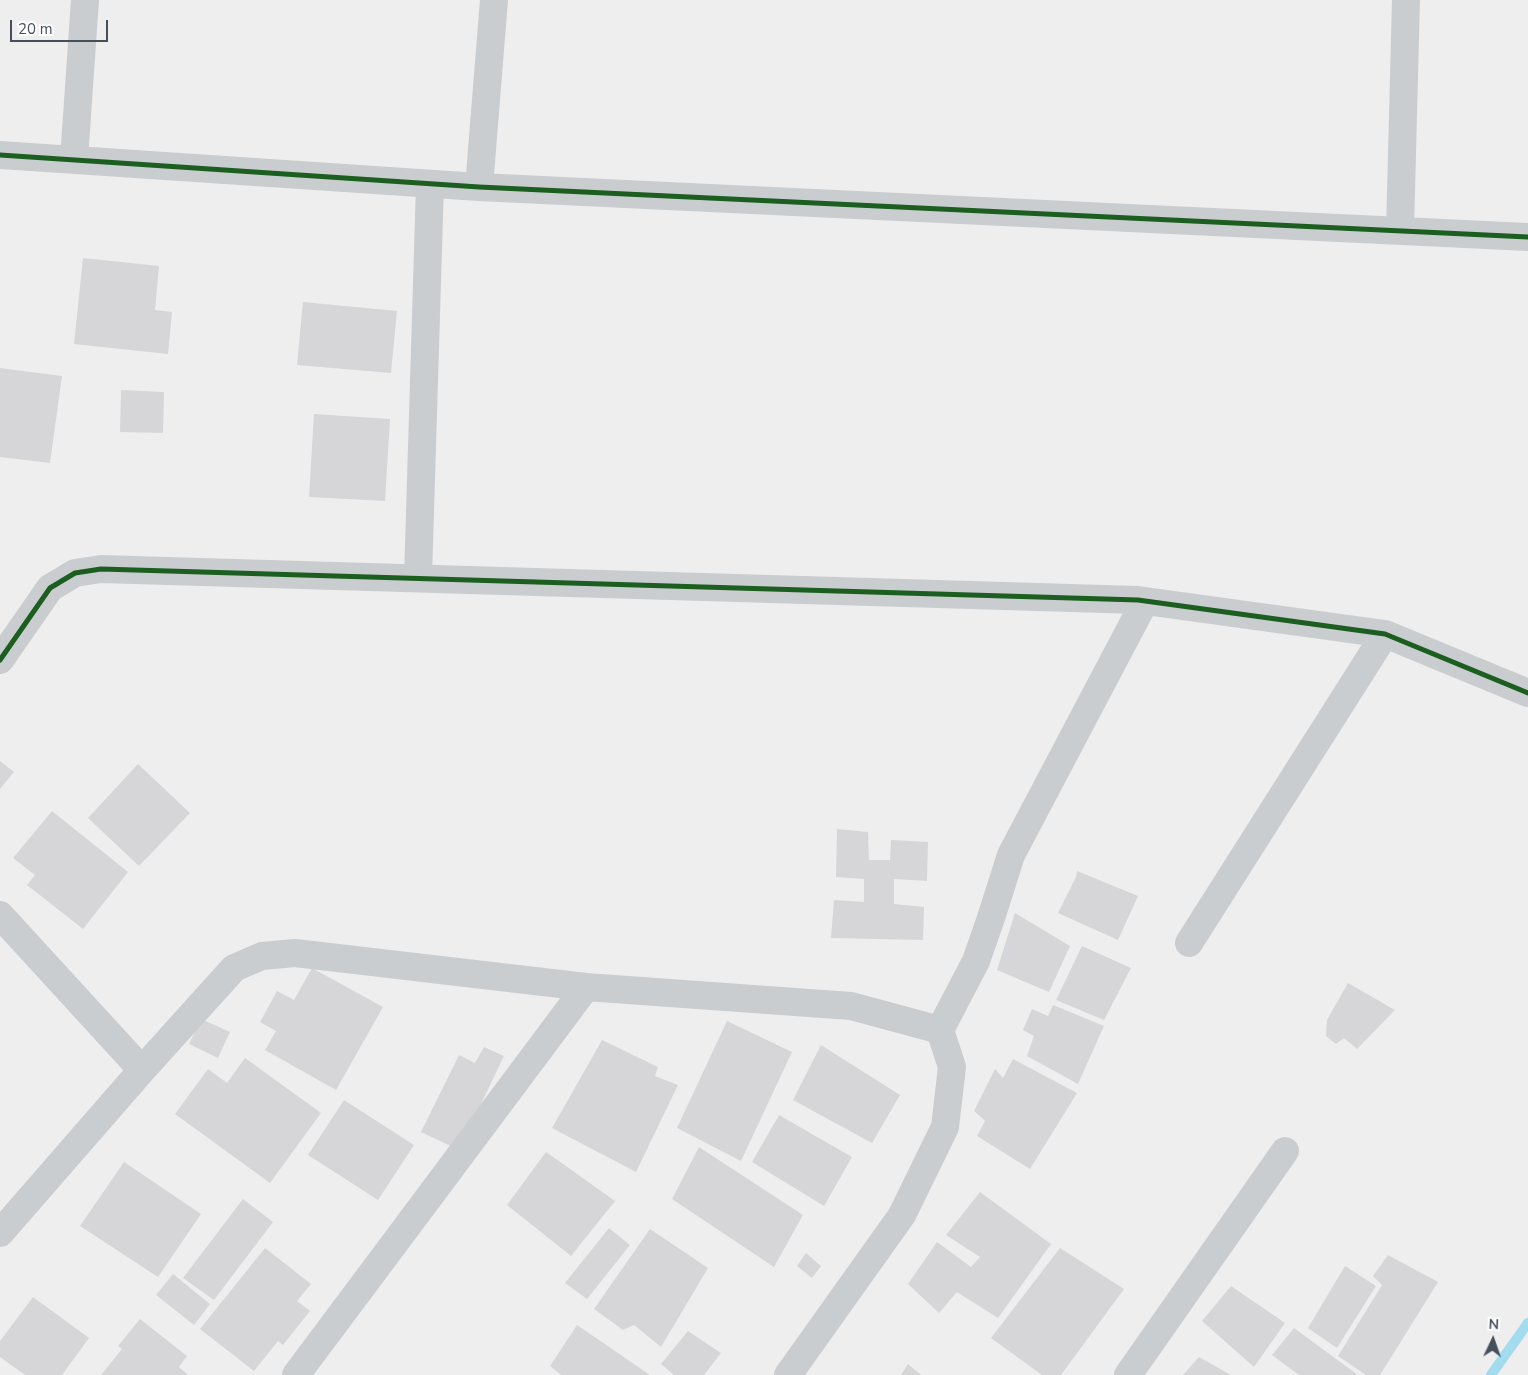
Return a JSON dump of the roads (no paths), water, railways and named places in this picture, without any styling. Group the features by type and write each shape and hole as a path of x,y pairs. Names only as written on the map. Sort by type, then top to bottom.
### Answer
{"street":[{"path":"74,159 85,0"},
{"path":"480,188 494,0"},
{"path":"1400,231 1406,0"},
{"path":"0,155 480,188 1528,237"},
{"path":"418,578 430,184"},
{"path":"0,660 50,588 75,573 101,569 1145,601 1385,634 1528,693"},
{"path":"788,1375 902,1215 945,1126 952,1067 940,1030 976,961 992,918 1010,855 1145,601"},
{"path":"1189,943 1385,634"},
{"path":"0,915 142,1070"},
{"path":"0,1234 142,1070 234,968 262,956 295,953 586,987 851,1006 940,1030"},
{"path":"296,1375 586,987"},
{"path":"1128,1375 1284,1151"}],"waterway":[{"path":"1491,1375 1528,1323"}]}
